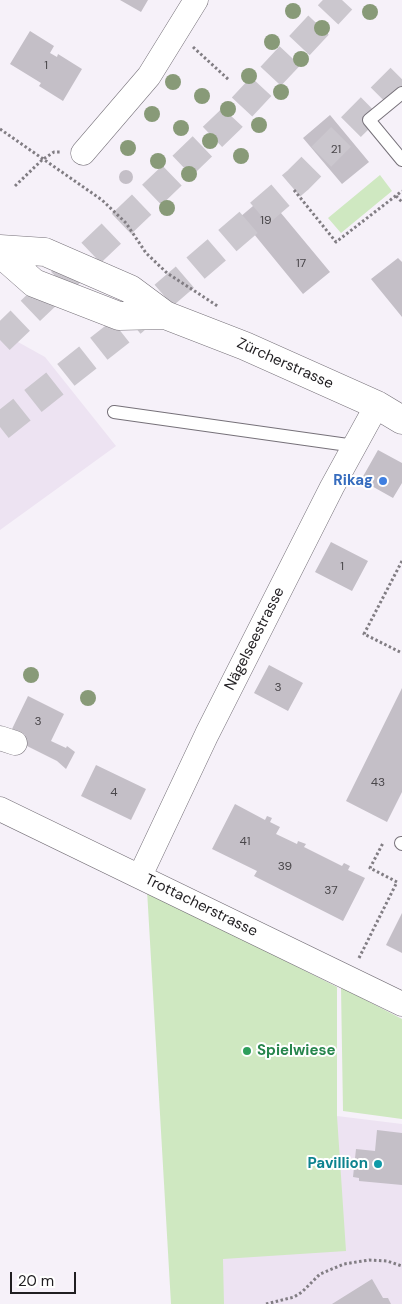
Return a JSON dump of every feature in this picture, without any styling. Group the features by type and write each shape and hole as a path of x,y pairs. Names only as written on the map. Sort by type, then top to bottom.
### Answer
{"main road":[{"name":"Zürcherstrasse","path":"0,251 45,252 130,290 165,315 245,346 377,404 402,420"}],"street":[{"path":"84,153 149,76 196,0"},
{"name":"Nägelseestrasse","path":"140,876 207,734 377,404"},
{"name":"Trottacherstrasse","path":"0,809 350,977 402,1004"}],"lane":[{"path":"402,93 370,120 402,160"},
{"path":"114,412 355,446"}],"path":[{"path":"176,32 229,80"},
{"path":"0,129 102,200 126,223 146,253 167,273 226,312"},
{"path":"15,186 42,160 54,152 84,153"},
{"path":"294,190 336,242 402,192"},
{"path":"396,196 402,202"},
{"path":"402,561 364,634 402,653"},
{"path":"350,977 397,882 370,868 387,836 402,844"},
{"path":"266,1304 294,1297 302,1292 320,1274 344,1264 370,1260 387,1261 402,1266"}],"shaded area":[{"path":"0,332 45,357 116,446 0,530"},
{"path":"337,987 337,1116 402,1124 402,1304 171,1304"}],"green space":[{"path":"380,175 392,191 341,233 328,218"},
{"name":"Spielwiese","path":"147,890 337,987 337,1116 346,1251 223,1259 224,1304 171,1304"},
{"path":"341,987 402,1019 402,1119 343,1111"}],"building":[{"path":"120,0 148,0 141,12"},
{"path":"30,31 54,46 50,53 57,57 58,54 82,69 63,101 39,86 41,83 10,64"},
{"path":"330,115 369,162 342,184 303,138"},
{"path":"123,170 129,170 133,177 129,184 123,184 119,180 119,174"},
{"path":"266,195 330,272 303,294 240,217"},
{"path":"398,258 402,262 402,317 371,279"},
{"path":"378,450 402,463 402,483 393,498 361,480"},
{"path":"331,542 368,561 352,591 315,572"},
{"path":"269,665 303,683 288,711 254,693"},
{"path":"402,688 402,792 387,822 346,801"},
{"path":"28,696 64,714 51,741 66,748 67,746 75,752 66,769 57,761 21,743 25,735 12,729"},
{"path":"96,765 146,789 131,820 81,796"},
{"path":"235,804 265,820 267,816 272,818 270,822 280,827 276,834 297,844 298,841 306,844 304,847 342,866 344,863 350,866 348,870 365,878 343,921 254,876 257,871 212,849"},
{"path":"402,913 402,953 386,945"},
{"name":"Pavillion","path":"377,1130 402,1133 402,1185 359,1181 359,1178 353,1177 356,1149 375,1151"},
{"path":"372,1279 383,1298 388,1298 391,1304 332,1304"}],"tunnel":[{"path":"0,340 229,121 342,0"},
{"path":"0,427 134,321 298,180 402,76"}],"place":[{"name":"Rikag","path":"383,481"},
{"name":"Spielwiese","path":"247,1051"},
{"name":"Pavillion","path":"378,1164"}]}
